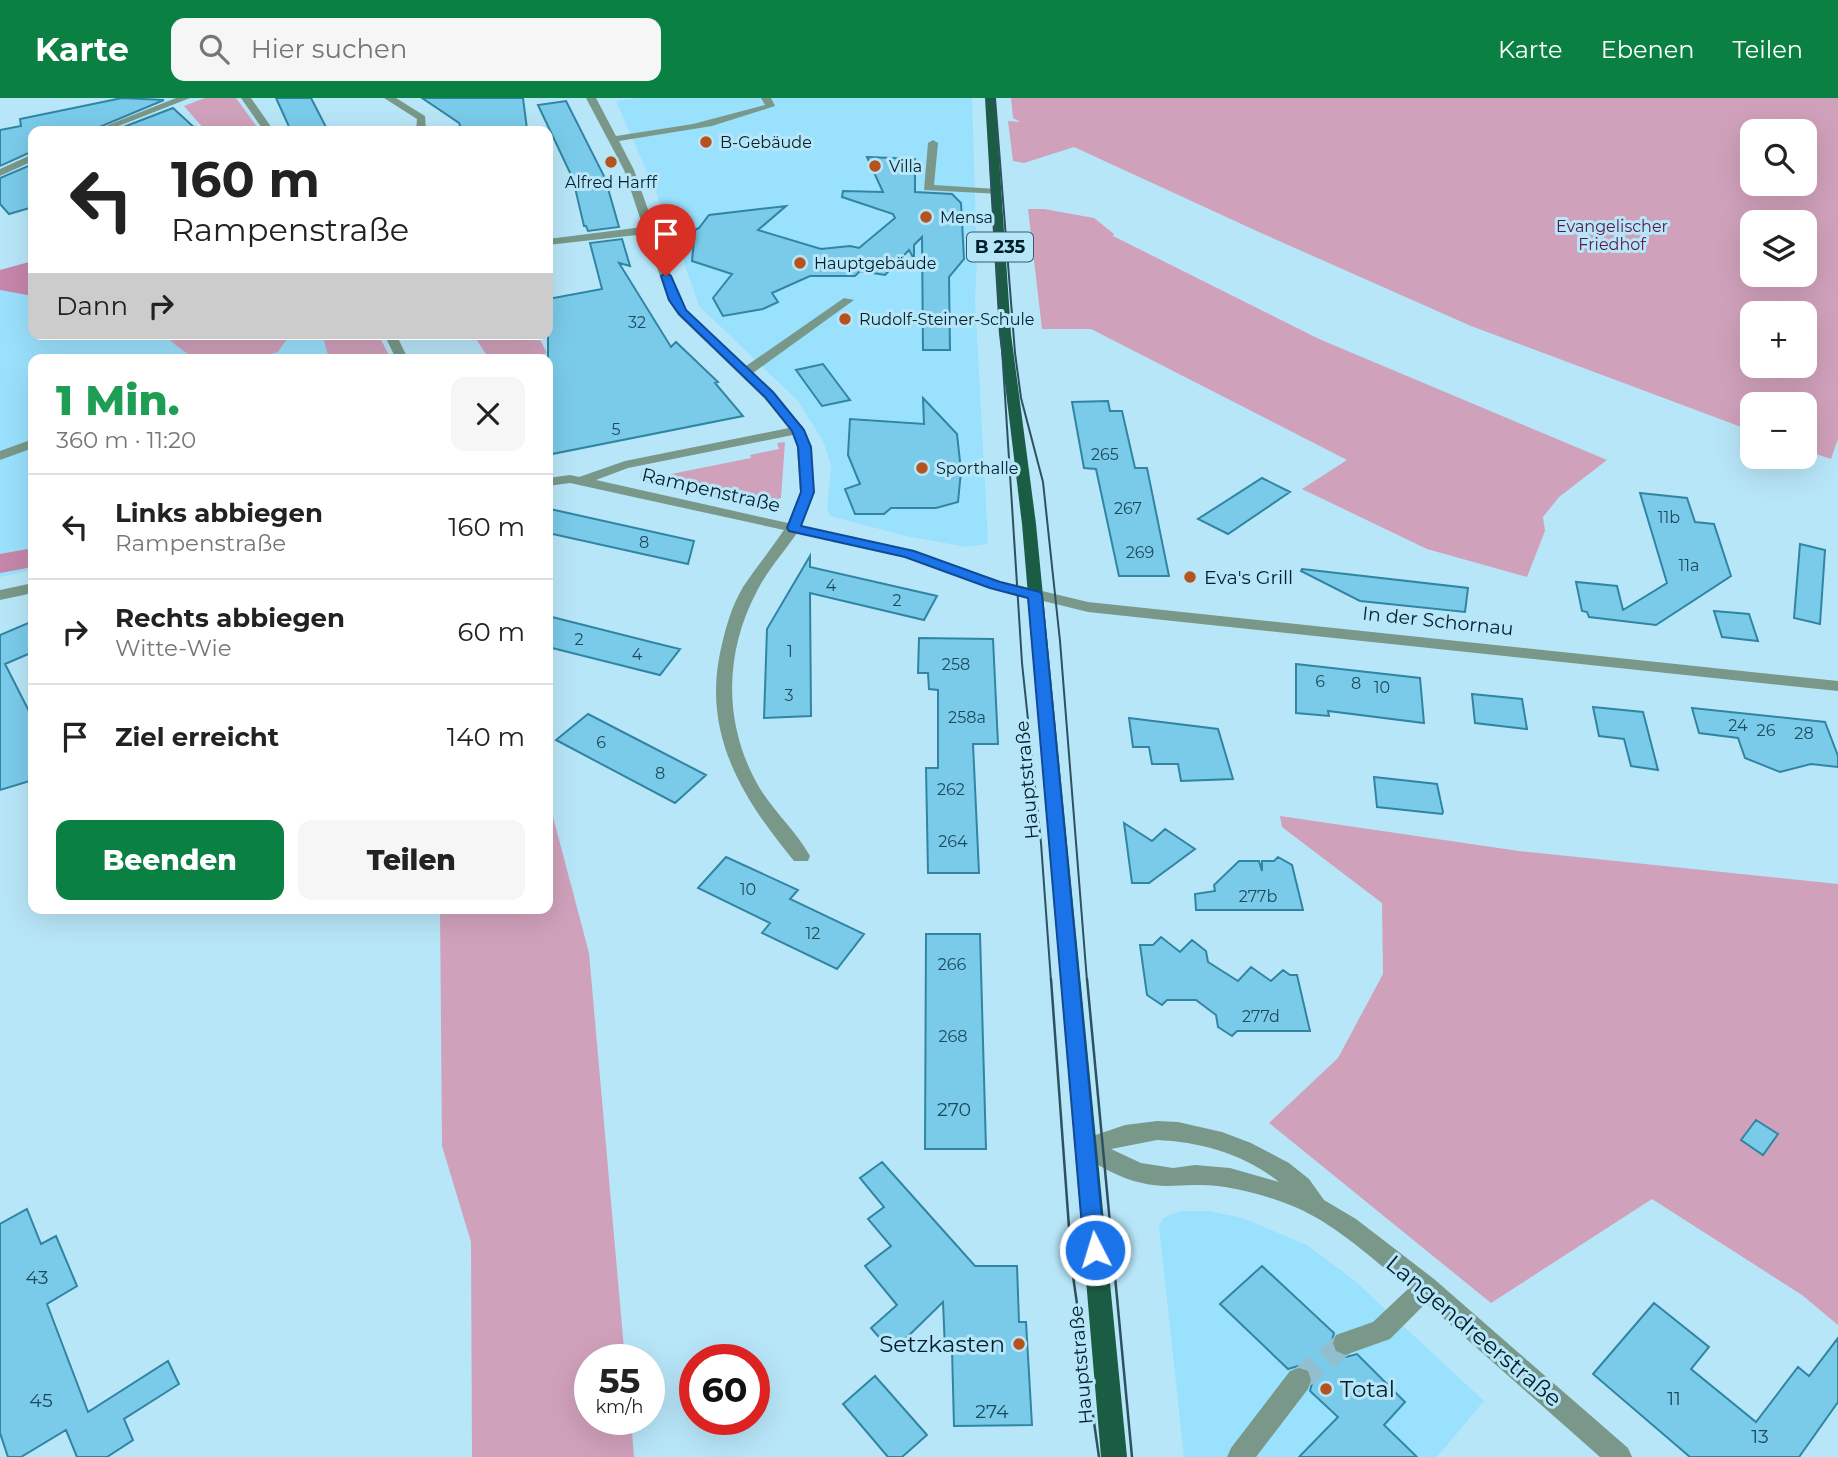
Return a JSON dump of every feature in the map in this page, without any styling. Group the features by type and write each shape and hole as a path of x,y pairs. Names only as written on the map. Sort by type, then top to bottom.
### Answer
{"main road":[{"name":"Hauptstraße","path":"990,98 1005,334 1025,484 1114,1457"}],"street":[{"path":"111,126 185,98"},
{"path":"246,98 266,126"},
{"path":"389,98 422,118 421,126"},
{"path":"591,98 615,139 678,306 746,372 798,430 804,447 807,492 793,528 750,589 733,627 723,666 722,701 730,741 748,783 767,815 802,856"},
{"path":"615,139 688,130 726,121 770,106 766,98"},
{"path":"933,143 928,188 997,192"},
{"path":"0,173 28,159"},
{"path":"553,241 649,230"},
{"path":"746,372 848,300"},
{"name":"Rampenstraße","path":"580,481 625,466 798,430"},
{"path":"0,456 28,445"},
{"name":"Rampenstraße","path":"553,482 580,481 909,554 995,585 1035,595"},
{"path":"0,595 28,589"},
{"name":"In der Schornau","path":"1035,595 1088,607 1838,686"},
{"name":"Langendreerstraße","path":"1086,1148 1139,1131 1173,1131 1205,1138 1233,1146 1268,1162 1296,1181 1323,1211"},
{"name":"Langendreerstraße","path":"1086,1148 1139,1173 1173,1178 1195,1175 1230,1178 1295,1196 1323,1211 1348,1226 1426,1287 1619,1457"},
{"path":"1345,1343 1381,1331 1426,1287"},
{"path":"1240,1457 1299,1380"}],"shaded area":[{"name":"Rudolf-Steiner-Schule","path":"637,98 972,98 977,261 975,298 988,541 986,544 966,547 906,536 830,516 827,509 831,466 824,443 798,401 699,306 675,237 616,101"},
{"path":"28,262 28,340 324,340 328,354 28,354 28,571 0,577 0,270"},
{"path":"28,262 28,295 0,290 0,270"},
{"path":"28,549 28,568 0,573 0,554"},
{"path":"1180,1211 1209,1211 1243,1218 1307,1245 1354,1280 1484,1401 1437,1457 1184,1457 1159,1227 1163,1218"}],"green space":[{"path":"205,98 236,98 256,126 202,126 184,106"},
{"name":"Evangelischer Friedhof","path":"1011,98 1838,98 1838,439 1831,459 1817,454 1817,392 1740,392 1740,427 1471,326 1074,147 1024,163 1013,161 1008,121 1020,122 1013,118"},
{"path":"1028,209 1044,209 1094,218 1114,234 1113,236 1319,339 1607,460 1559,497 1543,517 1545,531 1527,577 1427,549 1302,489 1347,460 1091,329 1042,329"},
{"path":"170,340 286,340 278,352 270,354 189,354"},
{"path":"324,340 381,340 388,354 328,354"},
{"path":"477,340 540,340 547,353 543,354 486,354"},
{"path":"785,442 781,498 761,506 651,484 640,478 642,470 652,468 656,477 751,458 750,455 779,449 777,443"},
{"path":"1280,816 1519,851 1838,884 1838,1325 1802,1295 1652,1199 1491,1303 1269,1123 1338,1058 1383,974 1382,903 1282,827"},
{"path":"553,817 589,953 624,1344 574,1344 574,1435 632,1435 634,1457 472,1457 471,1242 442,1146 440,914 553,914"}],"building":[{"path":"122,98 164,100 102,126 28,126 28,153 0,166 0,130 21,126 20,119"},
{"path":"276,98 311,98 325,126 289,126"},
{"path":"422,98 523,98 527,126 460,126"},
{"path":"566,101 605,178 619,227 588,231 584,226 573,179 553,137 553,126 548,126 538,105"},
{"path":"173,108 193,126 126,126"},
{"path":"867,157 915,159 915,192 952,194 961,203 964,259 949,277 950,350 923,350 922,237 914,245 914,259 909,250 885,275 860,271 855,276 810,276 772,293 778,302 763,309 723,316 713,298 732,274 692,261 695,230 709,215 786,206 758,230 821,249 850,246 859,248 895,218 893,214 842,197 843,191 883,192"},
{"path":"28,166 28,208 9,214 0,204 0,178"},
{"path":"622,239 630,266 619,263 671,347 676,342 718,382 715,383 743,416 553,454 553,354 548,354 548,340 553,340 553,298 602,289 590,243"},
{"path":"823,364 850,400 822,406 796,370"},
{"path":"923,398 957,434 961,471 958,502 936,508 891,508 884,514 855,514 845,489 860,484 848,455 850,419 924,424"},
{"path":"1108,401 1110,411 1122,411 1135,468 1147,468 1169,576 1119,576 1096,469 1084,468 1072,402"},
{"path":"1262,478 1290,492 1228,534 1198,519"},
{"path":"1640,493 1687,498 1695,522 1714,524 1731,576 1656,625 1589,617 1587,612 1582,611 1576,582 1617,586 1623,610 1667,583"},
{"path":"553,510 694,541 688,564 553,534"},
{"path":"1800,544 1825,550 1820,624 1794,618"},
{"path":"810,556 810,567 937,596 924,620 810,593 811,716 764,718 767,629"},
{"path":"1301,571 1468,588 1465,612 1360,601"},
{"path":"1714,611 1749,614 1758,641 1722,637"},
{"path":"553,617 680,649 660,675 553,648"},
{"path":"28,623 28,654 5,664 28,709 28,782 0,790 0,635"},
{"path":"919,638 993,639 998,744 973,744 979,873 928,873 926,768 938,768 938,690 929,689 928,673 918,673"},
{"path":"1296,664 1420,678 1424,723 1328,711 1329,716 1296,713"},
{"path":"1472,694 1522,699 1527,729 1475,723"},
{"path":"1593,707 1643,712 1658,770 1631,766 1624,739 1599,736"},
{"path":"1692,708 1825,722 1838,756 1838,767 1811,764 1780,772 1745,758 1738,738 1699,733"},
{"path":"588,714 706,775 675,803 556,740"},
{"path":"1129,718 1218,729 1233,779 1181,781 1178,764 1152,764 1149,747 1133,747"},
{"path":"1374,777 1437,784 1442,814 1377,807"},
{"path":"1124,823 1152,841 1165,829 1195,849 1149,883 1132,883"},
{"path":"726,857 798,890 790,899 864,934 837,969 762,933 770,923 698,888"},
{"path":"1278,857 1292,865 1303,910 1196,910 1195,894 1215,891 1214,885 1239,861 1259,861 1262,871 1262,861 1274,861"},
{"path":"926,934 980,934 986,1149 925,1149"},
{"path":"1161,937 1180,952 1192,940 1206,951 1208,962 1238,981 1251,967 1271,981 1283,970 1290,975 1297,975 1310,1031 1237,1031 1232,1036 1218,1027 1216,1015 1196,1000 1167,1000 1162,1005 1147,995 1140,945 1153,945"},
{"path":"1756,1120 1778,1134 1763,1155 1741,1140"},
{"path":"882,1162 975,1266 1017,1266 1019,1322 1026,1322 1032,1425 954,1426 952,1349 945,1349 943,1302 892,1352 871,1328 897,1305 865,1266 891,1246 868,1219 884,1207 860,1178"},
{"path":"27,1209 41,1244 56,1236 77,1286 47,1304 88,1412 168,1361 179,1384 124,1419 133,1440 107,1457 77,1457 66,1430 21,1457 8,1457 0,1433 0,1224"},
{"path":"1262,1266 1334,1333 1331,1344 1335,1353 1346,1357 1357,1354 1405,1402 1384,1425 1417,1457 1299,1457 1338,1417 1310,1391 1313,1379 1309,1369 1298,1366 1288,1369 1220,1304"},
{"path":"1654,1303 1709,1347 1691,1369 1756,1422 1798,1367 1809,1376 1838,1338 1838,1402 1799,1457 1690,1457 1593,1374"},
{"path":"875,1376 927,1435 902,1457 888,1457 843,1404"}],"tunnel":[{"path":"1299,1380 1345,1343"}],"tram line":[{"path":"995,98 1015,353 1021,398 1043,482 1060,641 1087,981"},
{"path":"990,160 1022,663 1041,843 1051,981"},
{"path":"1051,979 1072,1269 1099,1457"},
{"path":"1087,979 1132,1457"}],"place":[{"name":"B-Gebäude","path":"706,142"},
{"name":"Alfred Harff","path":"611,162"},
{"name":"Villa","path":"875,166"},
{"name":"Mensa","path":"926,217"},
{"name":"Hauptgebäude","path":"800,263"},
{"name":"Rudolf-Steiner-Schule","path":"845,319"},
{"name":"Sporthalle","path":"922,468"},
{"name":"Eva's Grill","path":"1190,577"},
{"name":"Setzkasten","path":"1019,1344"},
{"name":"Total","path":"1326,1389"}],"route":[{"path":"666,276 674,300 682,312 769,395 798,430 804,447 807,492 793,528 909,554 995,585 1035,595 1095,1250"}]}
